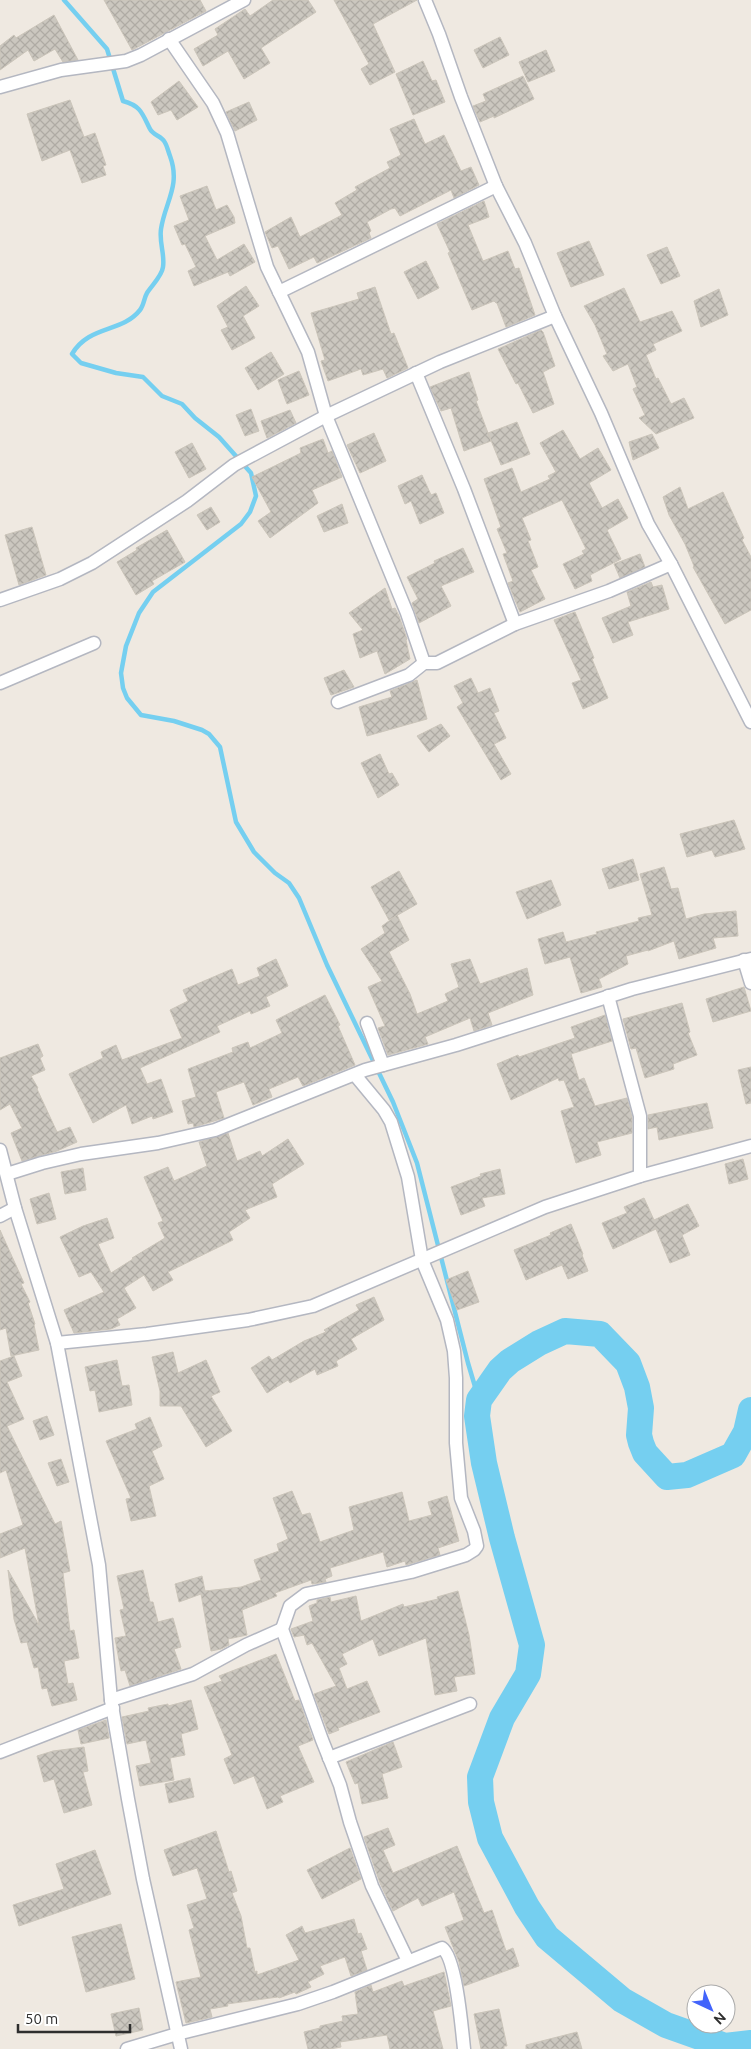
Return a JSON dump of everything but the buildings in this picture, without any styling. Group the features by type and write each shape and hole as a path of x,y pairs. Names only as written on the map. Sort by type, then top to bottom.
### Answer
{"street":[{"path":"0,87 61,70 126,61 244,0"},
{"path":"425,0 496,186 525,243 555,316 601,413 648,524 671,564 751,722"},
{"path":"169,39 219,113 236,158 261,252 308,352 326,416 407,613 424,663"},
{"path":"279,292 496,186"},
{"path":"0,600 60,579 92,563 187,501 234,465 255,452 416,373 555,316"},
{"path":"416,373 464,489 514,624"},
{"path":"338,702 408,675 424,663 437,663 514,624 609,591 671,564"},
{"path":"0,683 94,643"},
{"path":"7,1174 81,1154 158,1143 215,1130 381,1065 456,1045 608,996 747,959 751,983"},
{"path":"608,996 640,1116 640,1176"},
{"path":"367,1023 381,1065"},
{"path":"360,1073 384,1110 393,1129 408,1177 422,1260 447,1320 454,1351 456,1443 461,1498 474,1531 477,1546 466,1555 411,1572 306,1594 290,1606 282,1629 340,1785 350,1822 372,1886 408,1961"},
{"path":"57,1343 147,1334 285,1313 313,1306 545,1207 640,1176 751,1146"},
{"path":"0,1150 15,1208 57,1343 99,1565 112,1704 142,1870 176,2034 181,2049"},
{"path":"0,1216 15,1208"},
{"path":"0,1752 112,1704 193,1674 246,1645 282,1629"},
{"path":"329,1758 470,1704"},
{"path":"127,2049 176,2034 298,2004 443,1948 446,1951 456,1990 464,2049"}],"waterway":[{"path":"64,0 107,49 123,101 134,105 143,114 151,131 164,141 170,156 174,176 161,229 163,262 159,277 147,293 140,310 133,317 87,338 72,354 81,363 116,373 143,377 162,396 182,404 195,418 219,437 251,473 256,496 250,512 241,524 153,592 139,613 126,646 121,673 123,688 127,698 141,715 174,721 202,730 209,734 220,747 236,822 254,852 275,873 289,883 299,898 327,965 393,1102 417,1163 479,1400"},
{"path":"751,1410 746,1432 733,1455 687,1475 667,1477 645,1453 641,1443 639,1435 641,1408 637,1387 628,1363 600,1334 565,1331 539,1343 510,1361 500,1370 479,1400 477,1416 484,1463 502,1538 532,1645 528,1674 502,1718 480,1777 481,1802 490,1838 527,1907 547,1937 622,2000 666,2025 725,2046 751,2043"}]}
